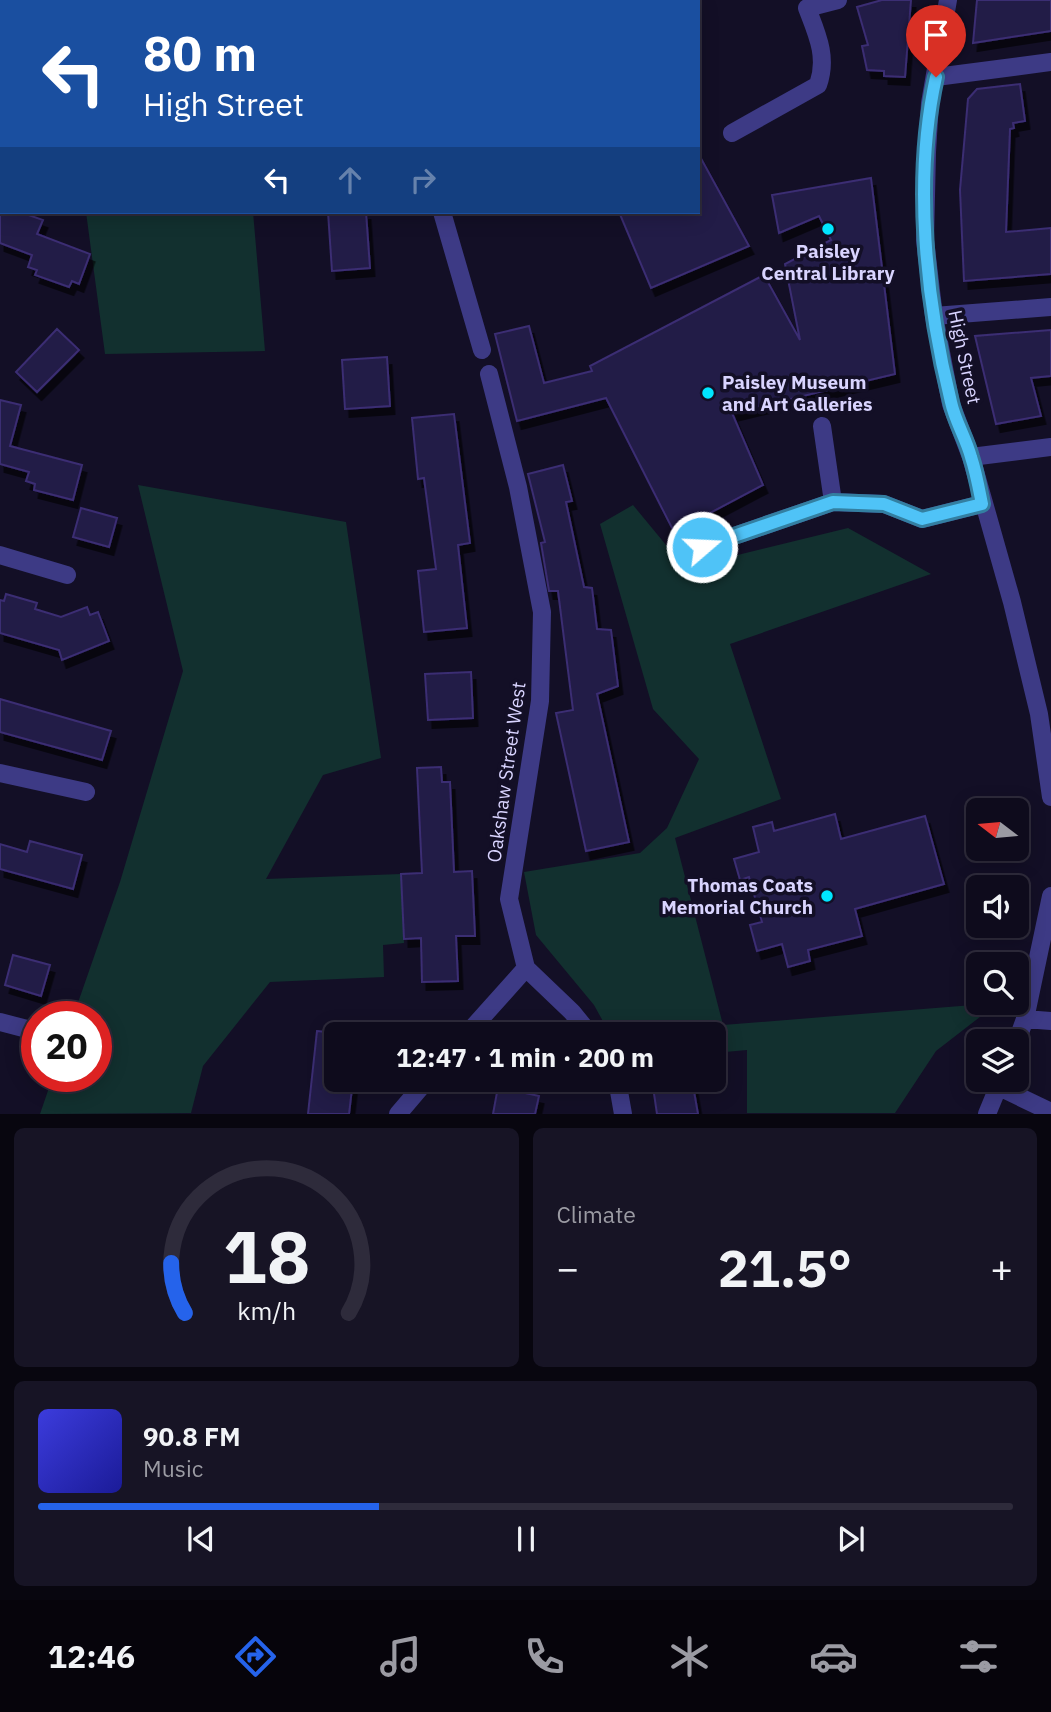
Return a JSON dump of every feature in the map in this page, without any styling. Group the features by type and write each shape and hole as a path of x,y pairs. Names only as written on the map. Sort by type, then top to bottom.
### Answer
{"street":[{"path":"732,133 818,85 823,71 821,46 807,8 838,0"},
{"name":"High Street","path":"948,0 929,116 925,240 934,316 951,404 971,457 982,504 1012,602 1039,714 1051,797"},
{"path":"936,77 1051,62"},
{"path":"443,214 482,350"},
{"path":"934,316 1051,307"},
{"name":"Oakshaw Street West","path":"489,374 518,487 542,612 540,701 509,899 526,968"},
{"path":"822,426 833,502"},
{"path":"971,457 1051,447"},
{"path":"702,547 833,502 884,504 922,519 982,504"},
{"path":"0,555 67,575"},
{"path":"0,772 86,792"},
{"path":"1022,1029 1051,896"},
{"path":"478,1022 526,968 580,1022"},
{"path":"1026,1019 1051,1021"},
{"path":"0,1022 21,1027"},
{"path":"398,1114 417,1092"},
{"path":"619,1092 623,1114"},
{"path":"987,1114 996,1092"},
{"path":"1016,1092 1051,1112"}],"green space":[{"path":"86,214 253,214 265,351 105,354"},
{"path":"138,485 346,522 381,758 323,775 266,879 401,874 404,943 383,945 384,977 270,982 203,1066 191,1113 40,1114 48,1092 112,1092 112,1001 79,1001 120,882 183,671"},
{"path":"633,505 685,568 848,528 931,574 730,644 781,799 675,838 722,1022 603,1022 594,1005 536,935 524,872 640,853 667,828 699,759 653,709 600,524"},
{"path":"966,1006 966,1015 982,1015 936,1051 895,1113 747,1113 747,1050 726,1052 726,1025"}],"building":[{"path":"882,0 911,0 905,77 884,76 884,71 867,70 862,46 868,45 857,7"},
{"path":"977,0 1051,0 1051,31 973,43"},
{"path":"1020,84 1025,121 1013,123 1014,128 1010,129 1006,232 1051,228 1051,274 964,281 960,190 968,99 977,89"},
{"path":"700,157 749,246 651,288 620,214 700,214"},
{"name":"Paisley Museum and Art Galleries","path":"871,178 895,374 732,413 763,485 674,532 606,398 517,421 495,334 529,326 544,383 592,371 590,366 764,275 800,340 785,264 831,240 819,216 779,233 772,195"},
{"path":"0,214 26,214 43,220 37,234 90,254 79,284 72,281 69,287 35,275 37,270 28,267 32,255 0,243"},
{"path":"328,214 366,214 370,268 332,271"},
{"path":"57,329 79,350 37,392 16,372"},
{"path":"1051,330 1051,376 1031,378 1041,416 996,424 975,336"},
{"path":"387,357 390,406 345,409 342,360"},
{"path":"0,400 21,405 10,446 82,465 73,500 34,490 35,484 26,481 29,472 0,464"},
{"path":"454,414 470,543 458,545 467,628 424,632 418,571 436,569 424,478 418,479 412,418"},
{"path":"563,465 572,501 566,502 584,587 592,588 597,629 611,630 618,686 597,694 629,842 586,851 556,713 573,710 558,591 549,591 541,543 545,542 528,474"},
{"path":"81,508 117,518 109,547 73,537"},
{"path":"6,594 37,603 35,609 61,617 87,607 90,615 98,612 109,641 62,660 59,650 0,633 0,600 4,601"},
{"path":"471,672 473,718 428,720 425,674"},
{"path":"0,699 111,731 102,760 0,732"},
{"path":"441,767 442,782 450,782 454,872 472,871 475,936 456,936 458,981 422,982 421,938 404,939 401,874 422,873 417,768"},
{"name":"Thomas Coats Memorial Church","path":"835,814 841,839 925,816 944,884 855,909 862,936 808,950 810,961 788,967 782,944 757,951 750,925 762,922 749,877 740,880 734,859 759,852 753,827 772,822 774,831"},
{"path":"30,841 82,855 73,889 0,869 0,844 27,852"},
{"path":"13,955 50,965 41,996 5,985"},
{"path":"317,1031 324,1032 324,1092 352,1092 349,1114 308,1114"},
{"path":"497,1092 521,1092 539,1096 535,1114 493,1114"},
{"path":"654,1092 694,1092 698,1114 657,1114"}],"place":[{"name":"Paisley Central Library","path":"828,229"},
{"name":"Paisley Museum and Art Galleries","path":"708,393"},
{"name":"Thomas Coats Memorial Church","path":"827,896"}],"route":[{"path":"702,547 833,502 884,504 922,519 982,504 971,457 951,404 934,316 925,240 930,103 936,77"}]}
